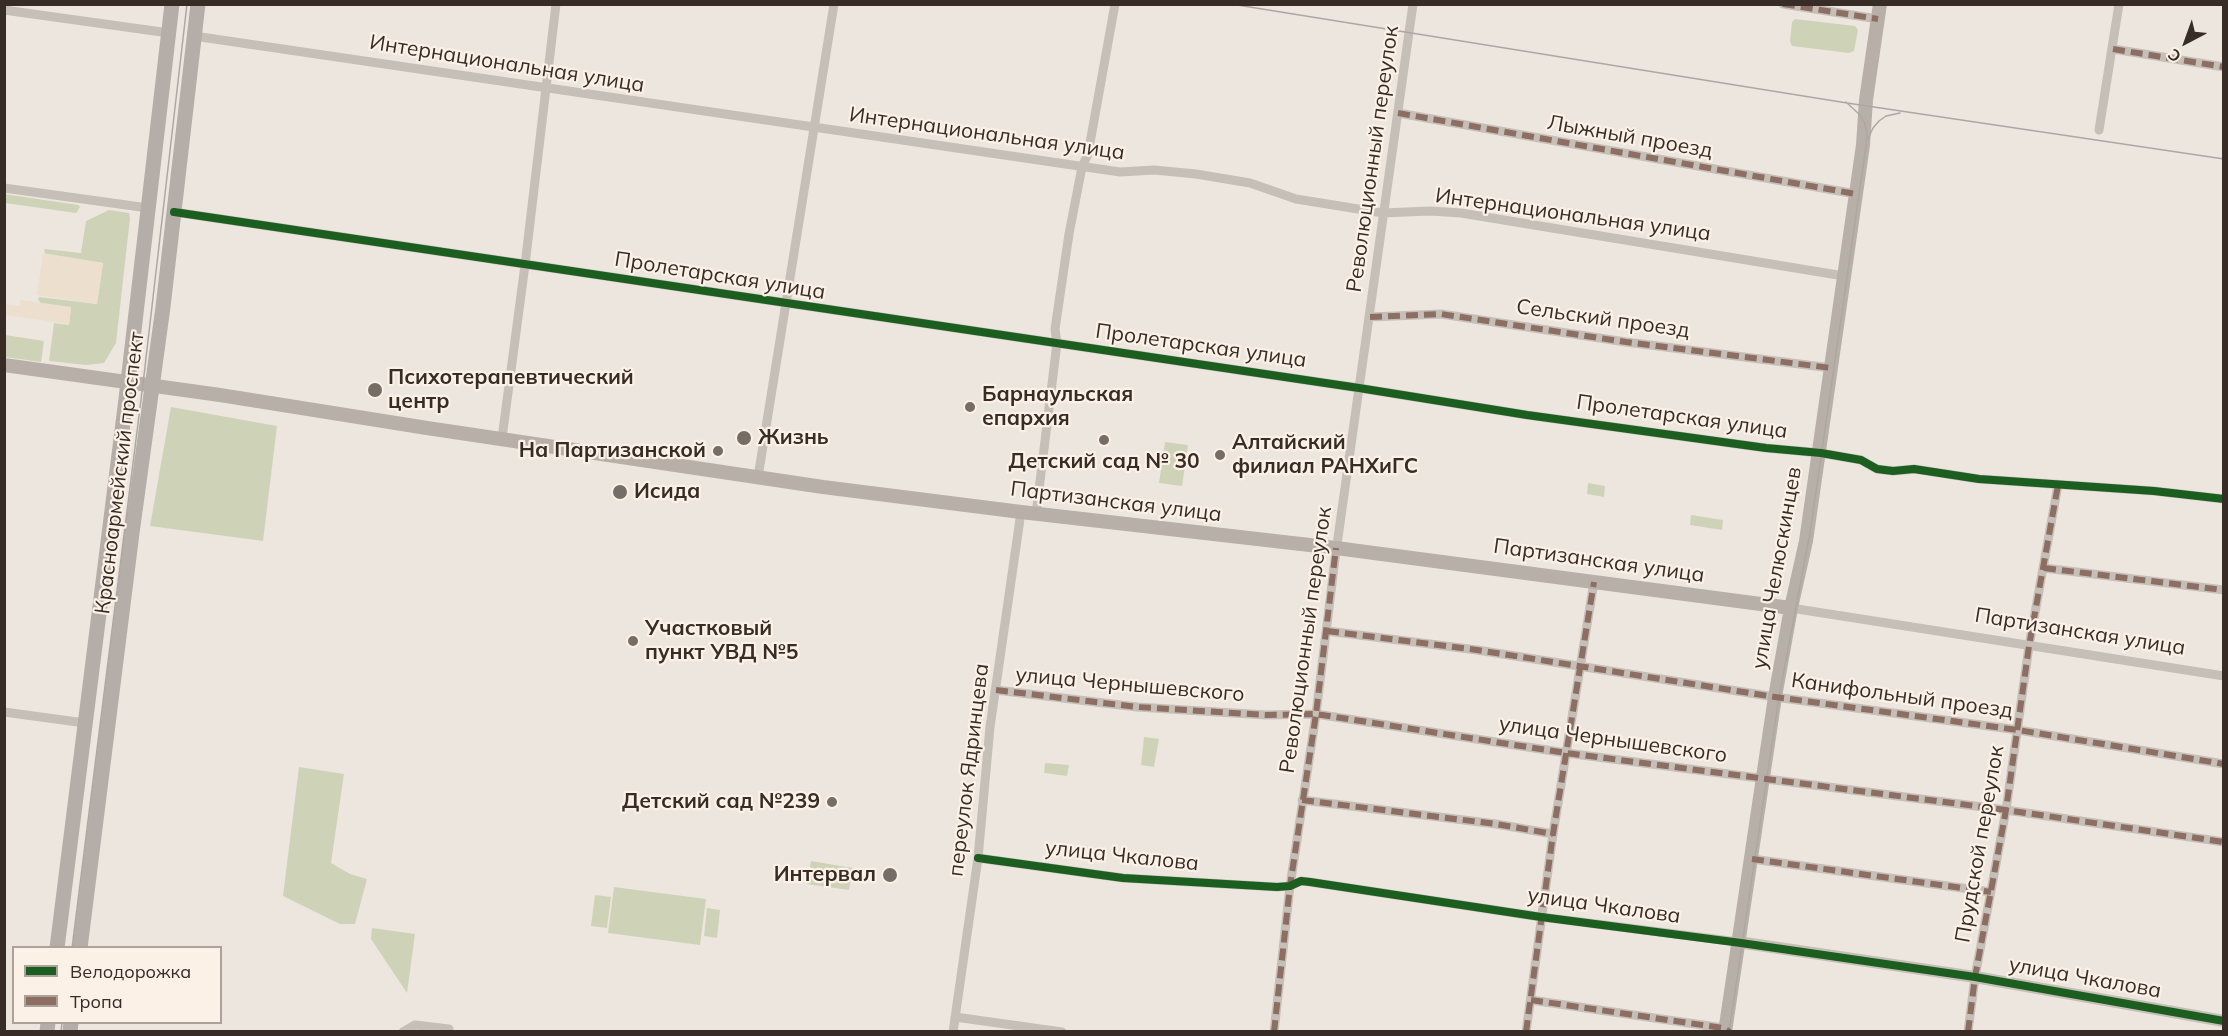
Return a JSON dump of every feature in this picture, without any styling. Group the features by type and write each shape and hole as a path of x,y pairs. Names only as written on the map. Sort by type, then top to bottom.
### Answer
{"main road":[{"name":"Красноармейский проспект","path":"57,946 128,382 172,4"},
{"name":"Красноармейский проспект","path":"80,946 132,533 153,386 198,4"},
{"name":"улица Челюскинцев","path":"1727,1031 1775,697 1804,548 1831,368 1863,145 1866,100 1880,4"},
{"path":"156,147 181,150"},
{"name":"Партизанская улица","path":"4,365 758,477 1036,514 1336,548 1791,608"},
{"path":"75,801 99,804"}],"street":[{"path":"502,438 556,4"},
{"path":"758,477 834,4"},
{"path":"1036,514 1057,343 1055,329 1082,167 1088,154 1115,4"},
{"name":"Революционный переулок","path":"1274,1032 1290,886 1316,714 1336,548 1413,4"},
{"path":"1783,4 1878,19"},
{"path":"2099,130 2120,4"},
{"path":"4,10 169,33"},
{"name":"Интернациональная улица","path":"194,36 1082,167 1120,172 1154,170 1196,174 1250,183 1296,199 1383,213 1430,211 1461,213 1844,276"},
{"path":"2113,49 2223,67"},
{"name":"Лыжный проезд","path":"1398,113 1856,194"},
{"path":"4,188 148,208"},
{"name":"Пролетарская улица","path":"174,212 1527,415 1818,453 1861,460 1877,469 1893,471 1914,469 1979,479 2223,498"},
{"name":"Сельский проезд","path":"1370,316 1441,314 1626,342 1831,368"},
{"name":"Прудской переулок","path":"1968,1032 1975,977 2006,810 2029,646 2058,485"},
{"name":"переулок Ядринцева","path":"953,1032 978,858 996,690 1021,512"},
{"path":"2044,567 2223,590"},
{"path":"1526,1032 1553,834 1594,582"},
{"name":"Партизанская улица","path":"1791,608 2223,676"},
{"name":"Канифольный проезд","path":"1327,631 1477,650 1775,697 2018,730 2223,764"},
{"name":"улица Чернышевского","path":"996,690 1137,707 1266,715 1316,714 1566,753 2006,810 2223,842"},
{"path":"4,712 86,723"},
{"path":"1302,800 1496,824 1553,834"},
{"name":"улица Чкалова","path":"978,858 1123,878 1277,887 1290,886 1301,881 1310,882 1541,917 1738,942 1975,977 2223,1021"},
{"path":"1752,859 1991,892"},
{"path":"1531,1000 1727,1031"},
{"path":"956,1017 1062,1032"},
{"path":"404,1032 415,1025 449,1029"}],"green space":[{"path":"1795,19 1855,26 1858,30 1854,51 1849,53 1792,46 1790,41 1792,22"},
{"path":"4,194 80,207 76,213 5,203"},
{"path":"109,210 129,213 130,218 116,343 104,363 86,365 49,361 54,323 69,325 71,308 41,303 38,300 39,297 97,304 103,263 45,254 44,249 81,253 86,221"},
{"path":"5,335 44,341 41,362 5,357"},
{"path":"171,407 277,426 263,541 150,526"},
{"path":"1165,442 1188,445 1182,486 1159,483"},
{"path":"1588,483 1605,486 1604,497 1587,494"},
{"path":"1691,515 1723,520 1722,530 1690,525"},
{"path":"1144,737 1159,739 1154,767 1141,765"},
{"path":"1045,763 1069,765 1067,776 1044,773"},
{"path":"299,767 344,774 331,863 350,874 367,879 355,924 340,924 283,896"},
{"path":"811,861 853,868 849,890 807,884"},
{"path":"614,887 706,899 700,945 608,933"},
{"path":"595,895 611,897 607,928 591,926"},
{"path":"707,908 720,910 717,938 704,936"},
{"path":"372,928 415,934 407,993 371,939"}],"shaded area":[{"path":"43,253 103,263 97,304 37,295"},
{"path":"21,300 71,307 69,324 5,315 5,304 19,306"}],"tram line":[{"path":"72,946 143,384 187,4"},
{"path":"1231,4 1847,103 2224,159"},
{"path":"1729,1032 1779,697 1810,533 1866,146 1865,124 1860,115 1846,102"},
{"path":"1868,139 1879,121 1886,116 1900,113"},
{"path":"61,1032 62,1024"}],"marked path":[{"path":"1783,4 1878,19"},
{"path":"2113,49 2224,67"},
{"path":"1398,113 1856,194"},
{"path":"1370,317 1441,314 1626,342 1831,368"},
{"path":"1968,1032 1975,977 2006,810 2029,646 2058,485"},
{"path":"1274,1032 1290,886 1316,714 1336,548"},
{"path":"2044,568 2224,590"},
{"path":"1526,1032 1553,834 1594,582"},
{"path":"1327,631 1477,650 1775,697 2018,730 2224,764"},
{"path":"996,690 1137,707 1266,715 1316,714 1566,753 2006,810 2224,842"},
{"path":"1302,800 1496,824 1553,834"},
{"path":"1752,859 1991,892"},
{"path":"1531,1000 1723,1028 1730,1032"}],"cycle path":[{"path":"174,212 1527,415 1766,448 1821,453 1861,460 1877,469 1893,471 1914,469 1979,479 2154,491 2224,499"},
{"path":"978,858 1123,878 1277,887 1290,886 1301,881 1310,882 1541,917 1975,977 2224,1021"}],"place":[{"name":"Психотерапевтический центр","path":"375,390"},
{"name":"Барнаульская епархия","path":"970,407"},
{"name":"Жизнь","path":"744,438"},
{"name":"Детский сад № 30","path":"1104,440"},
{"name":"На Партизанской","path":"718,451"},
{"name":"Алтайский филиал РАНХиГС","path":"1220,455"},
{"name":"Исида","path":"620,492"},
{"name":"Участковый пункт УВД №5","path":"633,641"},
{"name":"Детский сад №239","path":"832,802"},
{"name":"Интервал","path":"890,875"}]}
